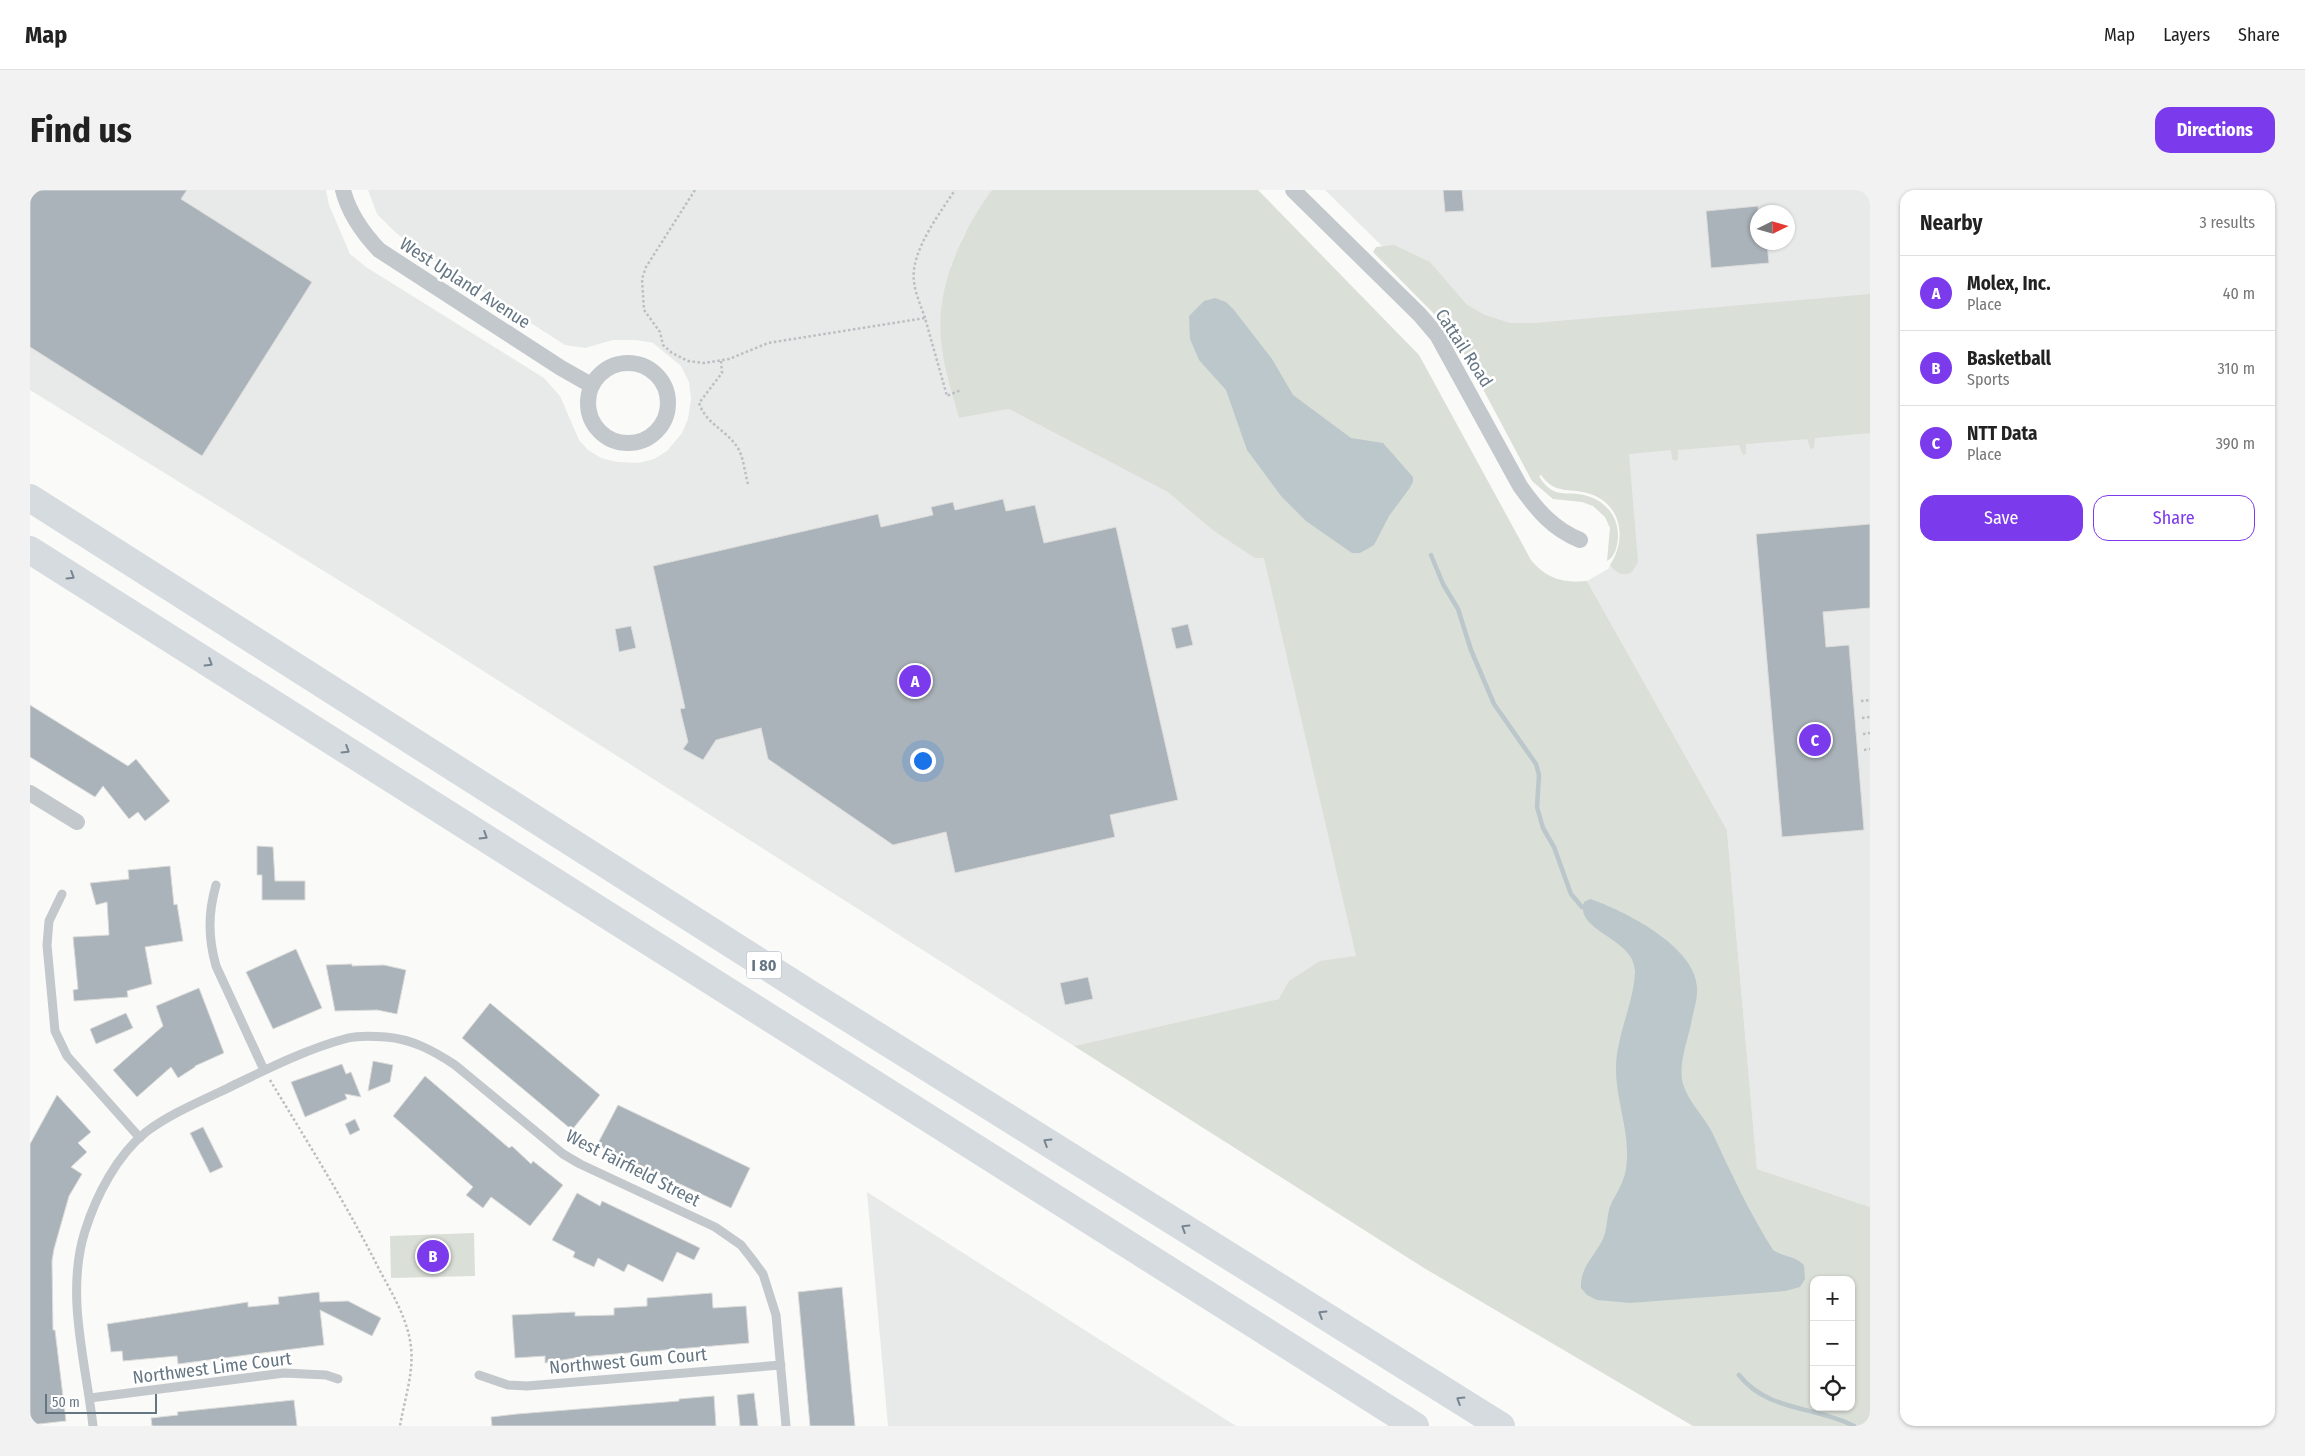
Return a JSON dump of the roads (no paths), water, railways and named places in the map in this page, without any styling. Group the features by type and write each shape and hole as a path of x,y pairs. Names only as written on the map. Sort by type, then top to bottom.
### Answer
{"highway":[{"name":"I 80","path":"30,498 810,994 1501,1426"},
{"name":"I 80","path":"30,550 1415,1426"}],"street":[{"name":"West Upland Avenue","path":"343,190 351,212 363,233 379,250 545,358 591,385"},
{"name":"Cattail Road","path":"1293,190 1420,315 1437,335 1520,486 1532,504 1557,528 1580,540"},
{"path":"624,362 638,363 650,369 661,379 666,392 668,406 665,419 657,430 641,441 621,443 609,439 598,431 591,420 587,408 591,385 599,374 611,366 624,362"},
{"path":"38,801 77,822"}],"lane":[{"path":"216,884 209,909 209,936 212,953 216,966 264,1070"},
{"path":"62,894 49,921 47,944 55,1031 67,1056 140,1138"},
{"name":"West Fairfield Street","path":"93,1426 77,1303 79,1266 85,1232 109,1179 125,1154 140,1138 177,1112 264,1070 328,1044 351,1038 388,1037 407,1040 438,1054 455,1065 563,1154 580,1164 715,1227 741,1246 763,1274 771,1292 776,1315 786,1426"},
{"name":"Northwest Gum Court","path":"479,1375 508,1385 527,1386 781,1365"},
{"name":"Northwest Lime Court","path":"90,1398 284,1374 326,1375 338,1378"}],"waterway":[{"path":"1431,555 1443,584 1458,609 1471,650 1494,704 1536,764 1539,775 1537,807 1543,828 1554,847 1571,894 1582,907"},
{"path":"1739,1375 1764,1396 1854,1426"}],"place":[{"name":"Molex, Inc.","path":"915,681"},
{"name":"NTT Data","path":"1815,740"},
{"name":"Basketball","path":"433,1256"}]}
